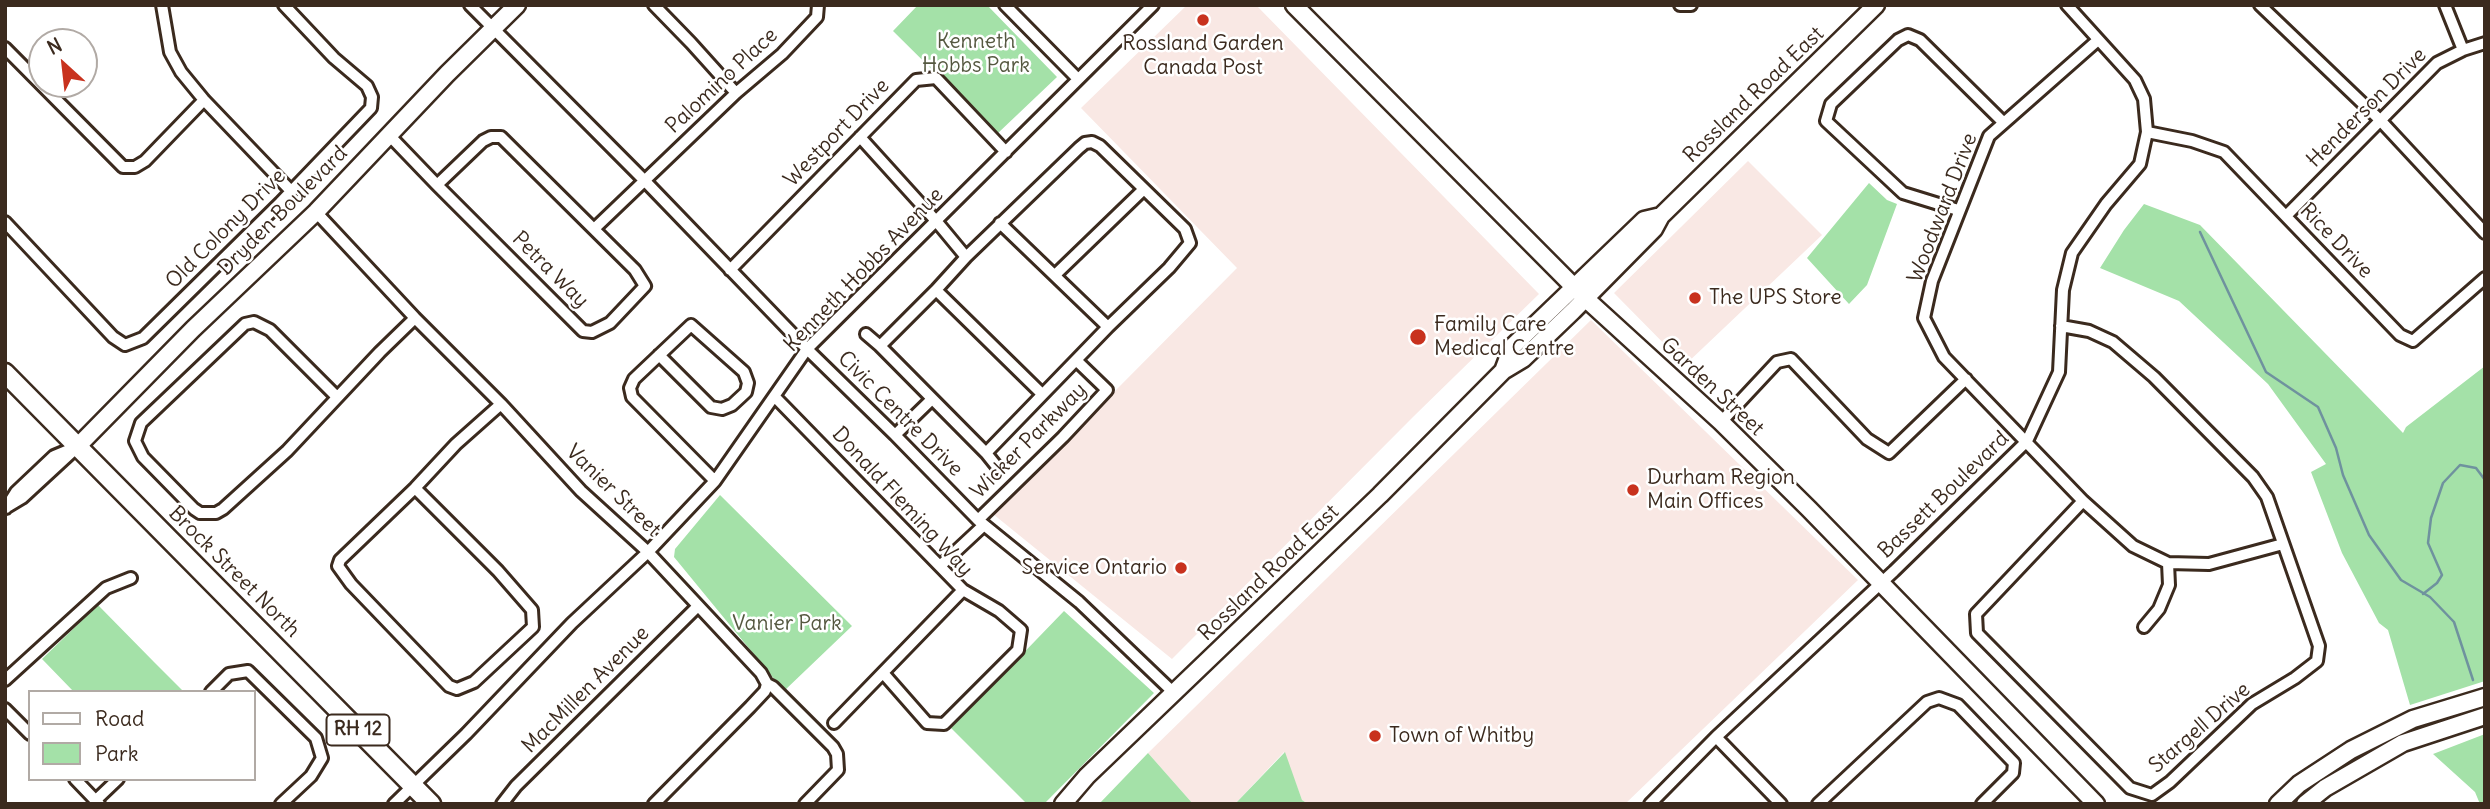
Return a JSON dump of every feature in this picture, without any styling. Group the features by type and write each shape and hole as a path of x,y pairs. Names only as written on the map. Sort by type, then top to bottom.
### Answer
{"main road":[{"name":"Brock Street North","path":"5,373 431,804"}],"street":[{"path":"162,5 170,52 181,72 204,100 291,191"},
{"name":"Old Colony Drive","path":"5,222 113,337 125,345 143,338 371,108 372,97 367,86 334,58 284,5"},
{"name":"Civic Centre Drive","path":"470,5 807,349 981,522 1079,602 1174,693"},
{"name":"Dryden Boulevard","path":"78,446 193,329 316,212 388,134 517,5"},
{"path":"654,5 736,93"},
{"name":"Palomino Place","path":"645,181 736,93 782,54 817,17 818,5"},
{"path":"1005,5 1078,79"},
{"name":"Kenneth Hobbs Avenue","path":"394,804 466,734 572,623 648,552 715,481 807,349 1153,5"},
{"name":"Garden Street","path":"1294,5 1580,293 1721,422 1882,582 2096,804"},
{"path":"1680,5 1691,5"},
{"name":"Rossland Road East","path":"1063,804 1087,776 1380,495 1503,371 1523,359 1580,293 1654,229 1661,216 1876,5"},
{"name":"Bassett Boulevard","path":"1650,804 1716,737 1882,582 2026,441 2059,372 2063,290 2072,253 2106,204 2140,164 2147,132 2144,99 2135,80 2067,5"},
{"path":"2260,5 2380,120 2485,233"},
{"path":"2445,5 2463,50"},
{"path":"1958,210 1903,193 1826,121 1831,104 1898,40 1908,35 1920,40 2003,122"},
{"name":"Woodward Drive","path":"2098,40 1989,136 1958,210 1933,281 1924,318 1944,357 2083,500 2133,546 2168,563"},
{"name":"Henderson Drive","path":"2286,216 2437,63 2485,43"},
{"path":"5,48 123,167 135,167 145,161 204,100"},
{"name":"Westport Drive","path":"730,270 916,80 936,78 1006,152"},
{"name":"Rice Drive","path":"2147,132 2192,141 2224,152 2400,335 2413,341 2485,278"},
{"name":"Petra Way","path":"388,134 437,185 583,331 592,332 610,323 645,286 635,270 501,137 491,136 482,141 437,185"},
{"path":"860,137 965,257"},
{"name":"Wicker Parkway","path":"880,346 965,257 1085,143 1100,145 1185,229 1190,243 1186,250 986,453"},
{"path":"594,229 645,181"},
{"path":"1055,275 1144,189"},
{"name":"Vanier Street","path":"316,212 415,318 501,404 581,492 648,552 761,673 767,684 833,747 837,754 838,770 805,804"},
{"path":"1000,223 1108,327"},
{"path":"936,290 1042,394"},
{"path":"337,397 270,330 254,322 245,324 141,422 135,441 143,457 194,509 200,513 216,513 287,451 415,318"},
{"path":"659,355 711,407 722,409 732,405 746,392 744,372 691,326 659,355 634,379 630,388 632,397 715,481"},
{"name":"Stargell Drive","path":"2061,326 2089,331 2113,342 2154,377 2253,477 2267,497 2319,646 2317,661 2252,704 2170,782 2152,795 2130,788 1977,633 1976,614 2083,500"},
{"name":"Wicker Parkway","path":"866,334 998,468"},
{"path":"1721,422 1777,362 1791,359 1867,439 1889,453 1966,379"},
{"name":"Wicker Parkway","path":"981,522 1107,390 1077,361"},
{"name":"Donald Fleming Way","path":"775,397 963,590 834,723"},
{"path":"895,435 932,399"},
{"path":"415,488 498,570 533,610 533,627 474,682 457,689 449,686 351,584 338,566 340,560 415,488 456,444 501,404"},
{"path":"6,509 22,498 78,446"},
{"path":"940,566 981,522"},
{"path":"2144,627 2159,609 2169,585 2168,563 2209,564 2283,544"},
{"path":"5,680 106,588 131,578"},
{"path":"884,674 927,723 944,724 1018,650 1021,630 999,611 963,590"},
{"name":"MacMillen Avenue","path":"502,804 516,786 698,606"},
{"path":"213,690 229,674 248,671 316,738 322,758 310,776 281,804"},
{"path":"654,804 750,708 765,691 767,684"},
{"path":"2278,804 2299,784 2351,750 2413,719 2485,697"},
{"path":"1818,804 1927,702 1939,698 1958,705 2014,763 2012,773 1982,804"},
{"path":"5,709 28,731"},
{"path":"2305,804 2325,788 2403,743 2485,716"},
{"path":"1716,737 1781,804"},
{"path":"77,781 98,802 116,781"}],"shaded area":[{"path":"1187,5 1256,5 1539,294 1172,659 993,514 1237,268 1081,108"},
{"path":"1748,161 1822,235 1685,365 1614,293"},
{"path":"1591,320 1858,580 1625,804 1308,804 1302,800 1284,752 1235,804 1193,804 1148,753"}],"green space":[{"name":"Kenneth Hobbs Park","path":"918,5 987,5 1057,77 997,134 893,31"},
{"path":"1869,183 1887,200 1897,204 1867,285 1849,304 1807,258"},
{"path":"2144,204 2200,225 2403,433 2406,427 2485,366 2485,681 2410,705 2388,630 2379,623 2342,553 2311,472 2326,464 2268,384 2179,301 2100,268"},
{"name":"Vanier Park","path":"720,495 852,626 784,691 674,557 675,549"},
{"path":"98,605 182,690 72,690 42,659"},
{"path":"1064,611 1154,693 1044,804 1027,804 951,728"},
{"path":"2485,734 2485,804 2480,804 2475,792 2433,754"},
{"path":"1285,752 1302,800 1308,804 1235,804"},
{"path":"1148,753 1193,804 1099,804"}],"waterway":[{"path":"2200,232 2266,372 2318,407 2369,535 2401,580 2430,597 2454,622 2473,680"},
{"path":"2423,594 2437,583 2442,575 2428,543 2431,518 2443,483 2460,465 2476,468 2485,480"}],"place":[{"name":"Rossland Garden Canada Post","path":"1203,20"},
{"name":"The UPS Store","path":"1695,298"},
{"name":"Family Care Medical Centre","path":"1418,337"},
{"name":"Durham Region Main Offices","path":"1633,490"},
{"name":"Service Ontario","path":"1181,568"},
{"name":"Town of Whitby","path":"1375,736"}]}
